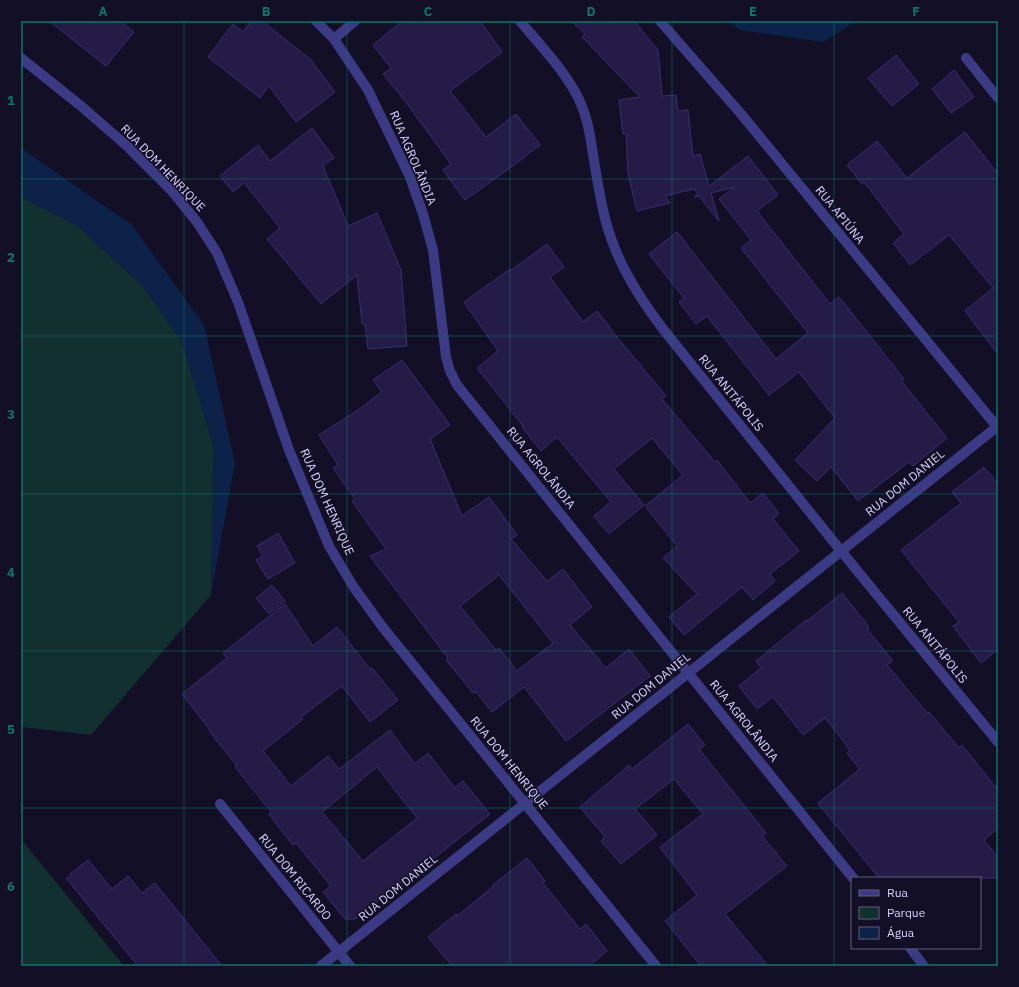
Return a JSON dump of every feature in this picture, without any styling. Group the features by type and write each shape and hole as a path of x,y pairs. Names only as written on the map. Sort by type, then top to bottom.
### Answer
{"street":[{"name":"RUA AGROLÂNDIA","path":"316,21 334,39 368,90 410,177 433,250 446,357 450,371 458,385 852,877"},
{"path":"334,39 355,21"},
{"name":"RUA ANITÁPOLIS","path":"520,21 547,52 569,82 581,104 589,129 602,206 610,238 624,270 644,304 662,329 998,742"},
{"name":"RUA APIÚNA","path":"660,21 742,115 998,427"},
{"name":"RUA DOM HENRIQUE","path":"21,58 81,106 127,146 170,190 197,222 217,253 238,302 289,450 329,546 353,586 381,625 656,966"},
{"path":"966,58 998,98"},
{"name":"RUA DOM DANIEL","path":"321,966 841,550 998,427"},
{"name":"RUA DOM RICARDO","path":"220,804 350,966"},
{"path":"911,949 924,966"}],"green space":[{"path":"21,197 75,224 142,285 181,340 214,447 211,595 91,735 21,727"},
{"path":"21,839 124,966 21,966"}],"water":[{"path":"729,21 857,21 823,42 739,30"},
{"path":"21,148 132,225 204,325 235,463 211,595 214,447 181,340 142,285 75,224 21,197"}],"building":[{"path":"49,21 120,21 134,32 106,66"},
{"path":"251,21 262,21 310,59 335,92 296,122 269,86 260,98 208,57 233,24 243,32"},
{"path":"402,21 480,21 502,52 450,91 486,137 516,114 540,145 465,200 443,170 451,164 405,101 383,74 391,68 373,45"},
{"path":"571,21 634,21 658,50 662,96 676,95 678,111 688,110 693,156 700,154 709,186 748,156 778,195 757,211 830,304 839,297 904,379 902,382 947,438 913,466 909,462 858,501 831,467 817,481 795,460 835,418 799,372 769,395 707,316 696,324 679,302 684,298 649,254 677,232 776,359 808,333 741,248 751,240 719,199 735,187 711,193 719,221 699,196 694,197 698,194 694,189 665,196 670,203 637,211 628,173 626,133 623,134 619,100 640,97 582,37 585,34"},
{"path":"896,55 919,84 892,106 868,78"},
{"path":"954,70 974,97 951,113 932,89"},
{"path":"312,128 334,158 323,166 348,226 377,213 401,270 407,346 368,349 365,324 362,324 357,275 321,304 267,239 280,228 244,183 233,192 220,176 258,145 270,161"},
{"path":"965,132 998,174 998,354 965,311 993,288 949,235 910,265 893,243 904,234 864,182 862,184 847,165 877,141 907,178"},
{"path":"547,244 564,267 550,277 583,322 597,311 666,396 662,399 715,462 717,460 750,503 763,493 779,513 773,519 799,551 770,574 775,581 753,600 742,587 684,635 669,617 697,594 663,558 677,546 645,506 683,475 652,438 614,469 644,505 609,534 594,516 611,502 557,437 541,451 477,368 498,351 464,302"},
{"path":"402,360 450,425 430,439 462,516 489,497 517,535 511,539 547,581 563,569 592,607 570,625 606,668 629,649 650,676 566,741 524,687 492,712 476,692 473,693 446,660 448,658 370,556 386,549 352,501 355,499 333,468 338,465 319,435 358,410 382,392 373,380","holes":["499,575 553,643 517,671 499,648 496,650 460,606"]},
{"path":"984,467 998,484 998,649 981,663 953,626 959,622 901,550 961,503 952,492"},
{"path":"278,533 295,563 268,579 256,560 263,556 257,546"},
{"path":"272,585 285,601 269,614 256,598"},
{"path":"842,593 869,627 867,629 893,661 887,665 927,713 929,712 959,748 962,745 998,790 998,828 984,840 998,857 998,878 878,877 818,803 860,769 847,753 850,750 825,718 803,735 773,697 757,709 739,686 761,668 756,661 806,620 807,621"},
{"path":"285,604 313,646 337,627 370,669 372,668 398,700 370,722 342,686 301,717 303,719 263,751 291,786 328,756 339,769 390,730 415,764 428,753 455,788 463,781 490,814 355,919 345,919 323,892 331,886 296,843 293,845 269,814 271,812 235,767 237,766 182,694 227,658 223,653","holes":["377,767 417,818 363,861 322,812"]},
{"path":"688,724 705,745 699,749 766,833 762,836 787,866 725,914 768,966 701,966 665,921 697,895 660,847 703,814 674,779 635,809 657,835 621,864 601,841 605,837 580,807 629,765 632,769"},
{"path":"527,858 545,881 543,883 580,929 586,924 607,951 589,966 452,966 428,937 456,914 457,916"},
{"path":"88,860 112,889 128,876 142,893 155,883 222,966 138,966 66,878"}]}
